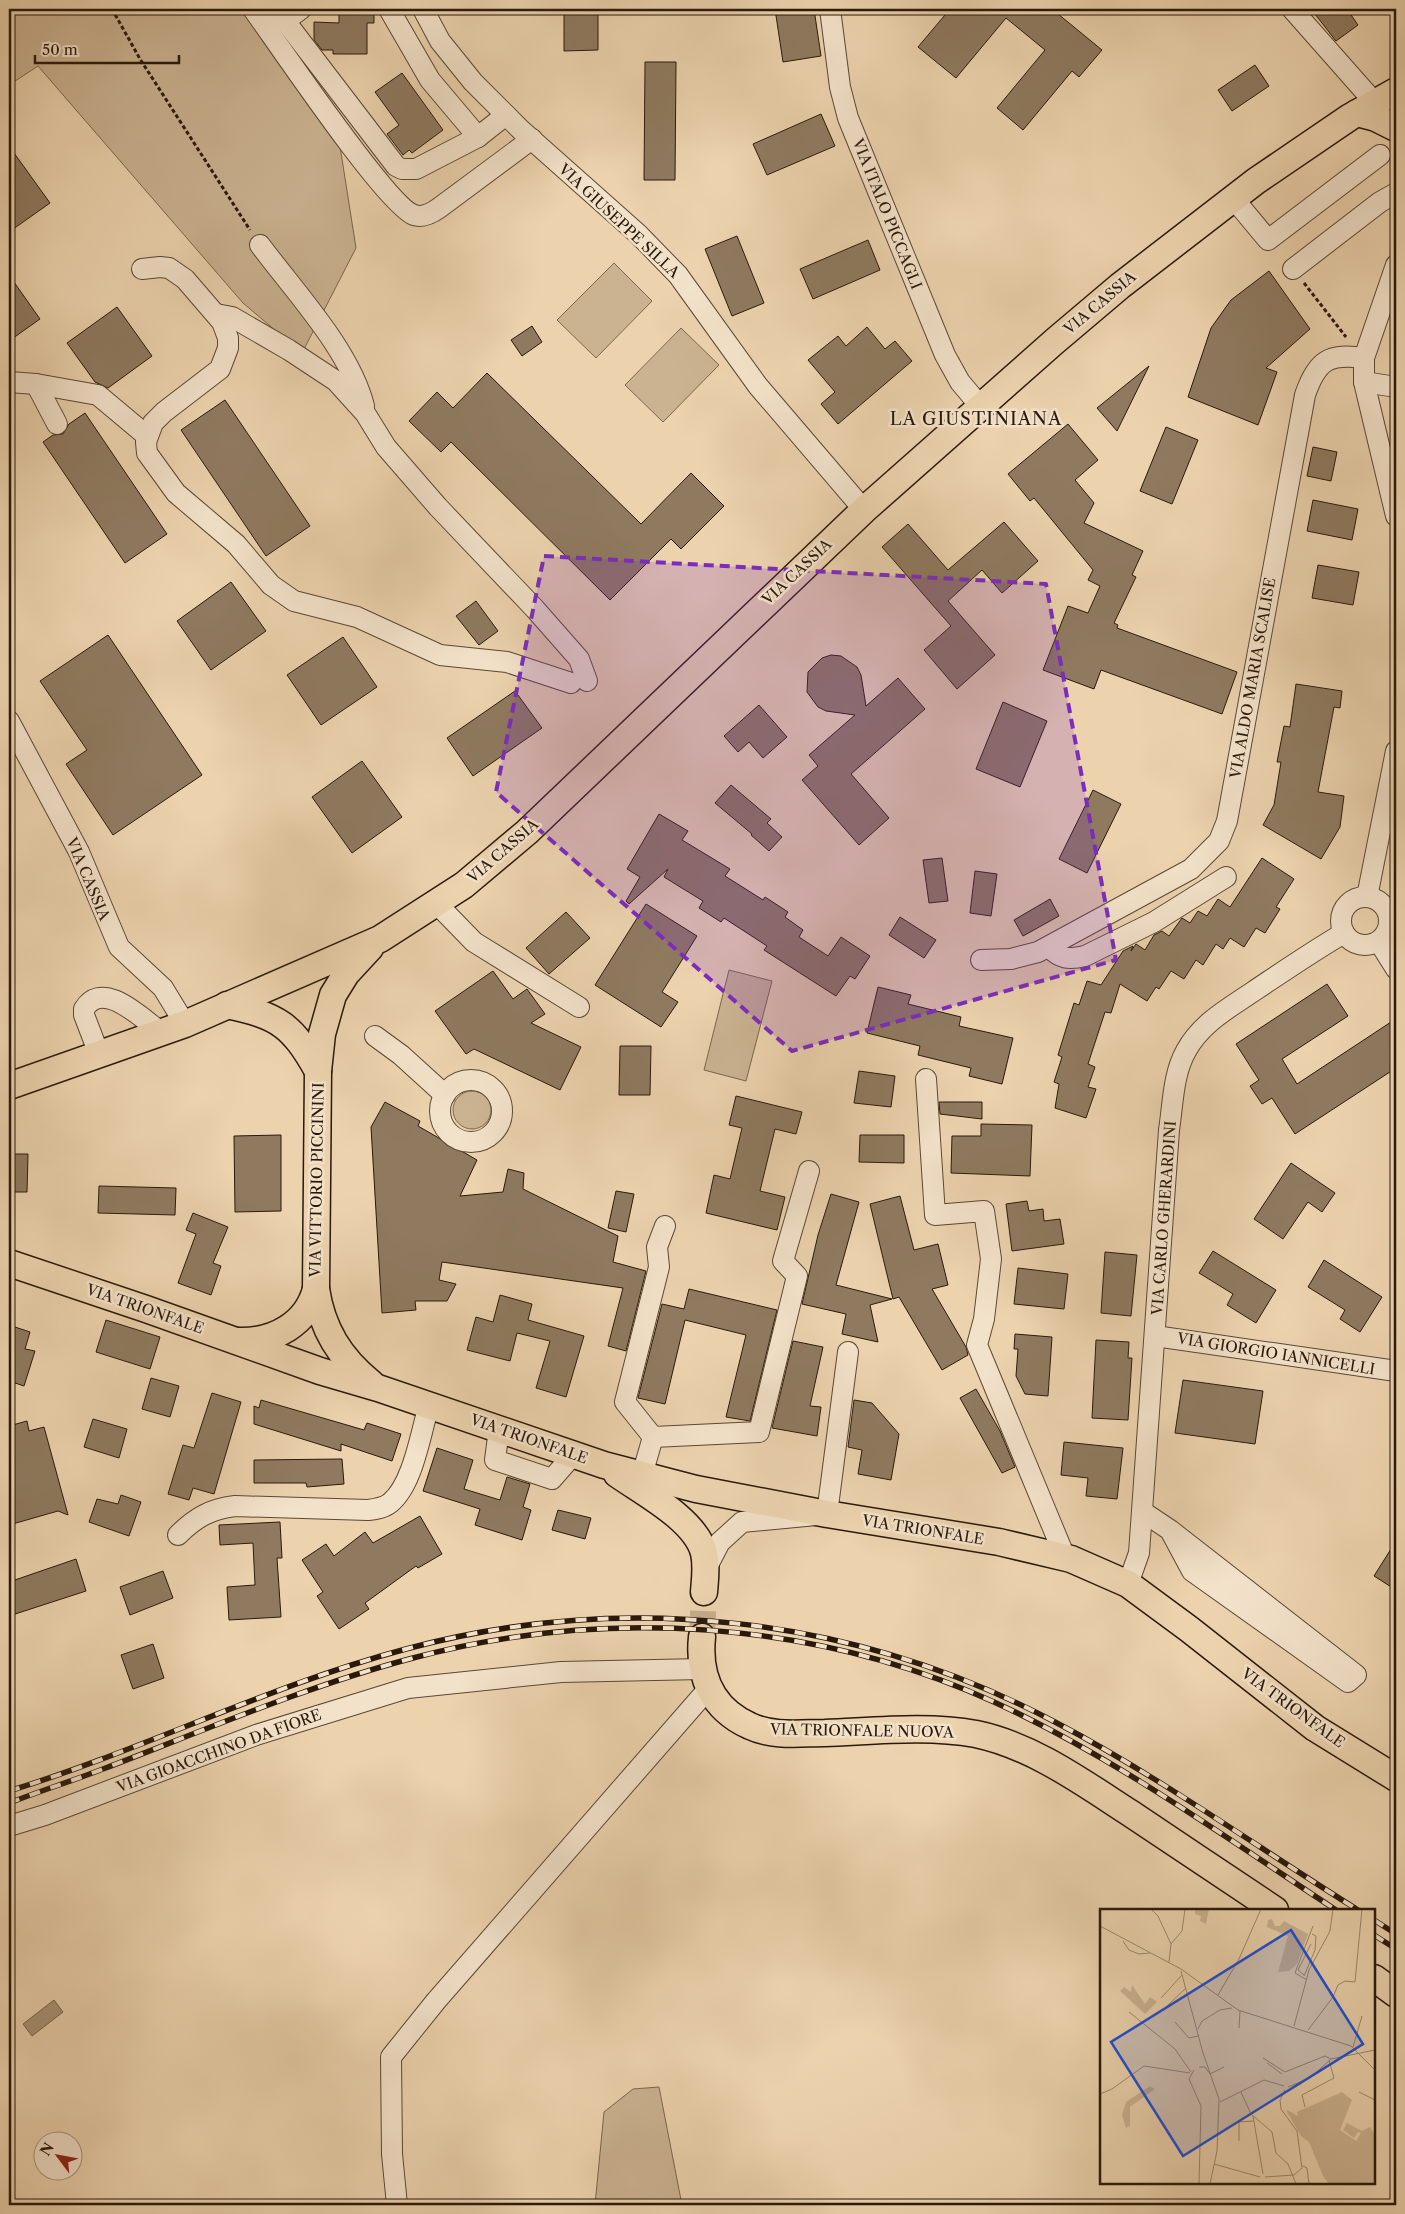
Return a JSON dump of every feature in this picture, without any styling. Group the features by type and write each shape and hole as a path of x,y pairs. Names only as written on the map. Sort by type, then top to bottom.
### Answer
{"main road":[{"name":"VIA CASSIA","path":"9,1086 173,1028 227,1005 380,939 436,904 483,870 526,832 864,510 1120,286 1233,198 1305,146 1376,102"},
{"path":"1376,102 1376,118 1396,128"},
{"name":"VIA VITTORIO PICCININI","path":"378,1388 349,1364 332,1340 322,1318 316,1289 318,1071 323,1026 333,995 356,961 380,939"},
{"name":"VIA VITTORIO PICCININI","path":"227,1005 258,1012 276,1020 303,1045 318,1071"},
{"name":"VIA TRIONFALE","path":"9,1263 236,1340 320,1371 378,1388 604,1465 696,1489 827,1514 999,1542 1065,1556 1128,1584 1189,1629 1310,1724 1396,1778"},
{"name":"VIA VITTORIO PICCININI","path":"236,1340 257,1340 292,1327 306,1312 316,1289"},
{"path":"604,1465 689,1526 701,1543 705,1580"},
{"path":"702,1637 705,1678"},
{"name":"VIA TRIONFALE NUOVA","path":"705,1678 724,1708 738,1720 751,1727 766,1731 784,1734 946,1730 976,1734 1014,1745 1036,1755 1089,1786 1274,1909"},
{"path":"1375,1979 1396,1994"}],"street":[{"path":"253,9 376,177 402,208 415,215 427,214 439,208 532,139"},
{"path":"389,9 430,80 478,137"},
{"name":"VIA GIUSEPPE SILLA","path":"422,9 440,41 460,68 506,115 638,234 678,275 758,386 864,510"},
{"name":"VIA ITALO PICCAGLI","path":"830,9 840,87 848,118 944,355 960,382 980,407"},
{"path":"1292,9 1376,102"},
{"path":"288,13 396,166 402,170 416,169 478,137 506,115"},
{"path":"1233,198 1268,240 1380,155"},
{"path":"1293,269 1380,202 1396,193"},
{"path":"260,245 340,352 359,388 365,413"},
{"path":"1396,265 1364,358 1364,382 1396,516"},
{"path":"142,269 160,267 177,272 216,314 228,338 228,348 224,364 215,374 157,419 147,436 147,453 176,493 228,536 271,585 294,601 356,617 440,654 507,662 579,682 579,659 535,609 438,508 386,446 365,413 336,381 232,317 216,314"},
{"name":"VIA ALDO MARIA SCALISE","path":"980,960 1018,958 1049,947 1191,869 1219,840 1229,811 1306,395 1312,378 1326,361 1342,355 1364,358"},
{"path":"9,382 36,384 98,395 147,436"},
{"path":"1364,382 1396,387"},
{"path":"36,384 57,424"},
{"name":"VIA CASSIA","path":"9,721 79,852 119,947 163,988 173,1028"},
{"path":"1367,897 1396,751"},
{"path":"1049,947 1062,958 1084,956 1147,926 1226,877"},
{"path":"1367,897 1381,903 1389,915 1388,930 1378,942 1360,945 1353,942 1344,933 1342,920 1345,908 1355,900 1367,897"},
{"path":"436,904 474,942 579,1007"},
{"name":"VIA CARLO GHERARDINI","path":"1128,1584 1139,1553 1143,1512 1169,1130 1178,1071 1185,1052 1197,1033 1212,1020 1306,955 1344,933"},
{"path":"1378,942 1396,969"},
{"path":"99,1054 84,1015 84,1009 94,999 102,997 114,999 173,1028"},
{"path":"375,1036 401,1055 445,1095"},
{"path":"926,1078 936,1215 984,1211 991,1259 984,1319 977,1345 1065,1556"},
{"path":"653,1437 759,1432 797,1276 783,1262 808,1171"},
{"path":"653,1437 626,1402 659,1267 657,1247 665,1226"},
{"name":"VIA GIORGIO IANNICELLI","path":"1155,1336 1396,1371"},
{"path":"705,1580 720,1542 742,1522 827,1514 848,1352"},
{"path":"178,1535 201,1515 218,1508 368,1510 389,1504 397,1496 409,1473 429,1405"},
{"path":"642,1475 653,1437"},
{"path":"1143,1512 1170,1530 1356,1675 1348,1682 1192,1571 1170,1530"},
{"name":"VIA GIOACCHINO DA FIORE","path":"9,1826 45,1815 256,1735 408,1688 561,1672 705,1678"},
{"path":"397,2205 392,2154 391,2057 705,1678"}],"path":[{"path":"112,9 140,59 260,245"},
{"path":"1293,269 1364,358"}],"highlighted area":[{"path":"544,556 1046,584 1116,960 792,1051 496,792"}],"shaded area":[{"path":"9,9 245,9 339,140 356,248 302,353 243,303 38,66 9,85"},
{"path":"614,263 652,301 596,358 557,320"},
{"path":"681,328 719,365 663,422 625,385"},
{"path":"729,970 772,981 746,1081 704,1070"},
{"path":"472,1091 486,1096 491,1110 486,1124 472,1129 458,1124 453,1110 458,1096"},
{"path":"54,2000 63,2012 32,2036 23,2024"},
{"path":"659,2087 682,2205 595,2205 604,2112 633,2089"}],"building":[{"path":"339,9 374,9 374,23 367,23 367,54 333,54 333,50 322,50 314,40 314,22 339,23"},
{"path":"564,9 598,9 598,50 564,51"},
{"path":"775,9 814,9 821,56 783,62"},
{"path":"950,9 1052,9 1102,50 1079,77 1072,71 1023,130 997,108 1045,50 1006,18 956,78 918,47"},
{"path":"1311,9 1347,9 1358,25 1336,41"},
{"path":"645,62 676,62 675,180 644,180"},
{"path":"1255,65 1269,86 1232,111 1218,90"},
{"path":"402,73 443,130 412,153 409,150 403,155 387,134 399,125 375,92"},
{"path":"821,114 835,146 767,175 753,144"},
{"path":"9,146 50,203 9,232"},
{"path":"737,236 764,303 732,316 705,249"},
{"path":"868,240 880,270 813,299 800,269"},
{"path":"1269,271 1310,329 1266,368 1277,372 1258,425 1188,397 1211,328 1231,300"},
{"path":"9,275 40,319 9,341"},
{"path":"117,307 152,356 108,388 95,382 67,343"},
{"path":"532,326 542,342 522,356 511,340"},
{"path":"867,327 885,349 895,341 912,361 838,424 821,404 835,392 808,360 838,336 846,346"},
{"path":"1149,366 1117,431 1097,408"},
{"path":"487,373 641,524 691,473 724,506 681,549 671,539 610,600 451,442 441,452 409,421 437,392 453,408"},
{"path":"225,400 310,526 266,556 181,430"},
{"path":"85,413 167,534 125,563 43,442 53,435 63,434 69,424"},
{"path":"1068,424 1098,460 1075,480 1094,503 1084,523 1143,551 1132,575 1136,577 1114,623 1118,625 1117,628 1237,672 1222,714 1101,670 1094,689 1043,670 1068,606 1088,613 1100,586 1088,580 1093,570 1034,498 1030,501 1008,474"},
{"path":"1166,427 1198,440 1172,504 1140,491"},
{"path":"1313,447 1337,452 1331,481 1307,476"},
{"path":"1313,500 1358,509 1352,540 1307,531"},
{"path":"1004,522 1038,561 1002,593 982,570 948,601 995,655 957,689 924,650 951,626 882,547 908,524 948,570"},
{"path":"1318,565 1359,572 1353,605 1312,598"},
{"path":"231,582 266,631 211,670 177,621"},
{"path":"476,601 498,631 479,645 456,616"},
{"path":"108,635 202,775 113,835 66,764 87,750 40,681"},
{"path":"343,637 377,687 321,725 287,675"},
{"path":"831,655 841,656 857,667 861,675 866,706 898,678 925,709 851,774 889,818 859,845 802,780 818,766 809,755 855,715 826,711 818,707 807,692 808,672 822,658"},
{"path":"1296,684 1342,691 1340,708 1334,707 1318,792 1344,796 1340,827 1321,859 1263,825 1274,805 1281,762 1277,762 1284,726 1290,727"},
{"path":"515,691 542,728 473,776 447,738"},
{"path":"1003,702 1047,721 1020,787 976,769"},
{"path":"759,705 787,737 763,758 749,742 738,752 724,736"},
{"path":"362,761 402,817 352,853 312,797"},
{"path":"731,785 771,819 767,823 782,837 769,851 715,803"},
{"path":"1093,790 1121,804 1087,873 1059,859"},
{"path":"659,814 688,831 682,840 730,869 725,876 763,900 765,897 788,912 785,917 803,930 799,937 828,956 841,937 870,956 855,979 850,976 836,996 764,950 767,946 724,918 721,922 699,908 703,901 664,877 668,869 629,904 626,901 640,877 627,869"},
{"path":"942,858 948,901 929,903 923,860"},
{"path":"1262,858 1294,879 1276,907 1280,909 1265,933 1256,928 1244,947 1230,938 1223,949 1216,944 1203,965 1196,960 1184,979 1171,971 1159,989 1156,987 1147,1001 1120,984 1111,1013 1105,1012 1088,1064 1095,1067 1088,1087 1096,1089 1086,1118 1055,1108 1059,1084 1054,1082 1062,1057 1058,1055 1074,1003 1079,1005 1087,981 1101,985 1123,951 1133,946 1131,951 1136,944 1145,950 1154,935 1162,931 1169,936 1182,918 1190,923 1198,911 1207,916 1218,899 1230,907"},
{"path":"975,871 997,874 991,916 970,913"},
{"path":"1050,899 1059,916 1023,936 1014,920"},
{"path":"646,904 697,936 662,992 678,1002 661,1027 595,985"},
{"path":"566,912 590,938 549,974 526,948"},
{"path":"900,917 936,940 924,958 889,935"},
{"path":"493,971 513,999 527,989 545,1014 531,1023 581,1047 560,1090 474,1049 466,1054 435,1011"},
{"path":"1327,984 1348,1016 1282,1059 1297,1084 1391,1022 1396,1031 1396,1068 1295,1134 1272,1098 1262,1104 1250,1086 1259,1080 1236,1044"},
{"path":"878,987 911,995 908,1004 961,1017 959,1026 1013,1038 1002,1084 969,1076 971,1068 918,1055 920,1046 867,1033"},
{"path":"620,1046 651,1046 650,1095 619,1095"},
{"path":"859,1071 895,1076 891,1107 854,1103"},
{"path":"736,1096 802,1112 796,1134 775,1129 760,1191 785,1197 777,1230 706,1213 714,1175 730,1179 742,1128 729,1125"},
{"path":"385,1102 420,1121 418,1126 477,1160 460,1196 503,1192 508,1169 524,1173 523,1189 618,1236 613,1262 646,1271 626,1351 608,1346 623,1288 442,1262 439,1280 456,1284 447,1301 415,1301 416,1310 382,1313 371,1127"},
{"path":"939,1102 982,1102 982,1119 940,1114"},
{"path":"981,1124 1032,1125 1030,1176 951,1173 952,1136 981,1136"},
{"path":"281,1135 281,1211 235,1212 234,1136"},
{"path":"860,1135 904,1135 904,1163 859,1162"},
{"path":"9,1154 28,1154 27,1192 9,1192"},
{"path":"1291,1163 1335,1193 1322,1212 1308,1202 1283,1239 1254,1219"},
{"path":"99,1186 176,1188 175,1215 98,1213"},
{"path":"616,1191 634,1194 626,1232 608,1228"},
{"path":"831,1194 859,1202 836,1285 892,1299 870,1305 878,1342 842,1334 846,1314 802,1304 818,1235"},
{"path":"900,1196 914,1250 938,1244 948,1285 932,1289 966,1347 968,1355 942,1370 899,1297 893,1299 883,1258 870,1204"},
{"path":"1027,1201 1029,1211 1043,1209 1044,1221 1060,1219 1064,1244 1012,1251 1006,1204"},
{"path":"193,1213 228,1227 213,1263 221,1266 211,1295 178,1283 196,1234 186,1230"},
{"path":"1213,1251 1276,1290 1256,1323 1227,1305 1233,1294 1199,1273"},
{"path":"1105,1252 1137,1255 1131,1316 1101,1313"},
{"path":"1324,1260 1382,1297 1360,1332 1340,1319 1345,1310 1308,1287"},
{"path":"1018,1268 1068,1274 1064,1309 1014,1304"},
{"path":"689,1289 777,1310 750,1421 726,1417 746,1335 685,1320 665,1404 638,1398 662,1304 684,1309"},
{"path":"500,1295 532,1304 528,1320 584,1336 566,1397 536,1388 550,1341 517,1333 510,1361 467,1350 476,1317 493,1322"},
{"path":"106,1320 160,1337 150,1369 96,1352"},
{"path":"9,1325 30,1332 25,1349 35,1351 24,1386 9,1381"},
{"path":"1015,1334 1052,1337 1048,1396 1025,1394 1016,1376 1018,1349 1014,1349"},
{"path":"1096,1340 1129,1342 1128,1358 1132,1358 1128,1420 1092,1418"},
{"path":"793,1341 823,1347 810,1406 821,1407 817,1436 772,1428"},
{"path":"151,1378 179,1386 170,1417 142,1409"},
{"path":"1183,1380 1263,1391 1255,1444 1175,1433"},
{"path":"976,1389 1000,1431 1015,1467 1002,1473 960,1398"},
{"path":"212,1393 241,1402 214,1494 193,1488 189,1500 168,1494 183,1445 194,1448"},
{"path":"261,1400 364,1430 367,1423 401,1434 392,1461 341,1444 341,1451 254,1424 254,1406 259,1408"},
{"path":"854,1400 872,1403 899,1434 891,1480 858,1474 862,1450 848,1447"},
{"path":"93,1419 127,1429 119,1458 84,1447"},
{"path":"27,1421 29,1431 44,1427 68,1515 58,1511 9,1525 9,1426"},
{"path":"1064,1442 1123,1448 1117,1499 1086,1496 1088,1478 1061,1475"},
{"path":"437,1448 473,1460 464,1489 500,1500 507,1477 530,1484 523,1507 531,1510 522,1540 475,1525 480,1509 423,1491"},
{"path":"342,1459 344,1484 307,1487 306,1483 254,1483 254,1460"},
{"path":"121,1495 141,1502 129,1536 89,1522 97,1499 118,1504"},
{"path":"558,1510 591,1518 585,1539 552,1530"},
{"path":"420,1516 442,1554 418,1568 416,1566 365,1603 369,1609 339,1629 317,1596 323,1592 302,1560 326,1544 334,1556 365,1532 373,1543"},
{"path":"280,1522 282,1558 277,1558 281,1617 229,1620 227,1587 255,1585 253,1543 220,1545 219,1525"},
{"path":"1396,1541 1396,1590 1374,1576"},
{"path":"76,1559 86,1591 9,1616 9,1582"},
{"path":"163,1571 173,1598 130,1615 120,1587"},
{"path":"153,1644 164,1678 133,1689 121,1655"}],"tunnel":[{"path":"702,1637 704,1592"}],"railway":[{"path":"9,1791 108,1757 305,1681 406,1649 489,1631 572,1621 655,1618 738,1624 820,1637 900,1658 979,1686 1094,1743 1208,1813 1356,1909"},
{"path":"9,1803 295,1695 413,1658 485,1642 559,1632 633,1628 708,1630 781,1639 854,1653 925,1674 994,1702 1039,1724 1127,1773 1334,1909"},
{"path":"1375,1921 1396,1934"},
{"path":"1375,1936 1396,1949"}],"district":[{"name":"LA GIUSTINIANA","path":"976,419"}]}
